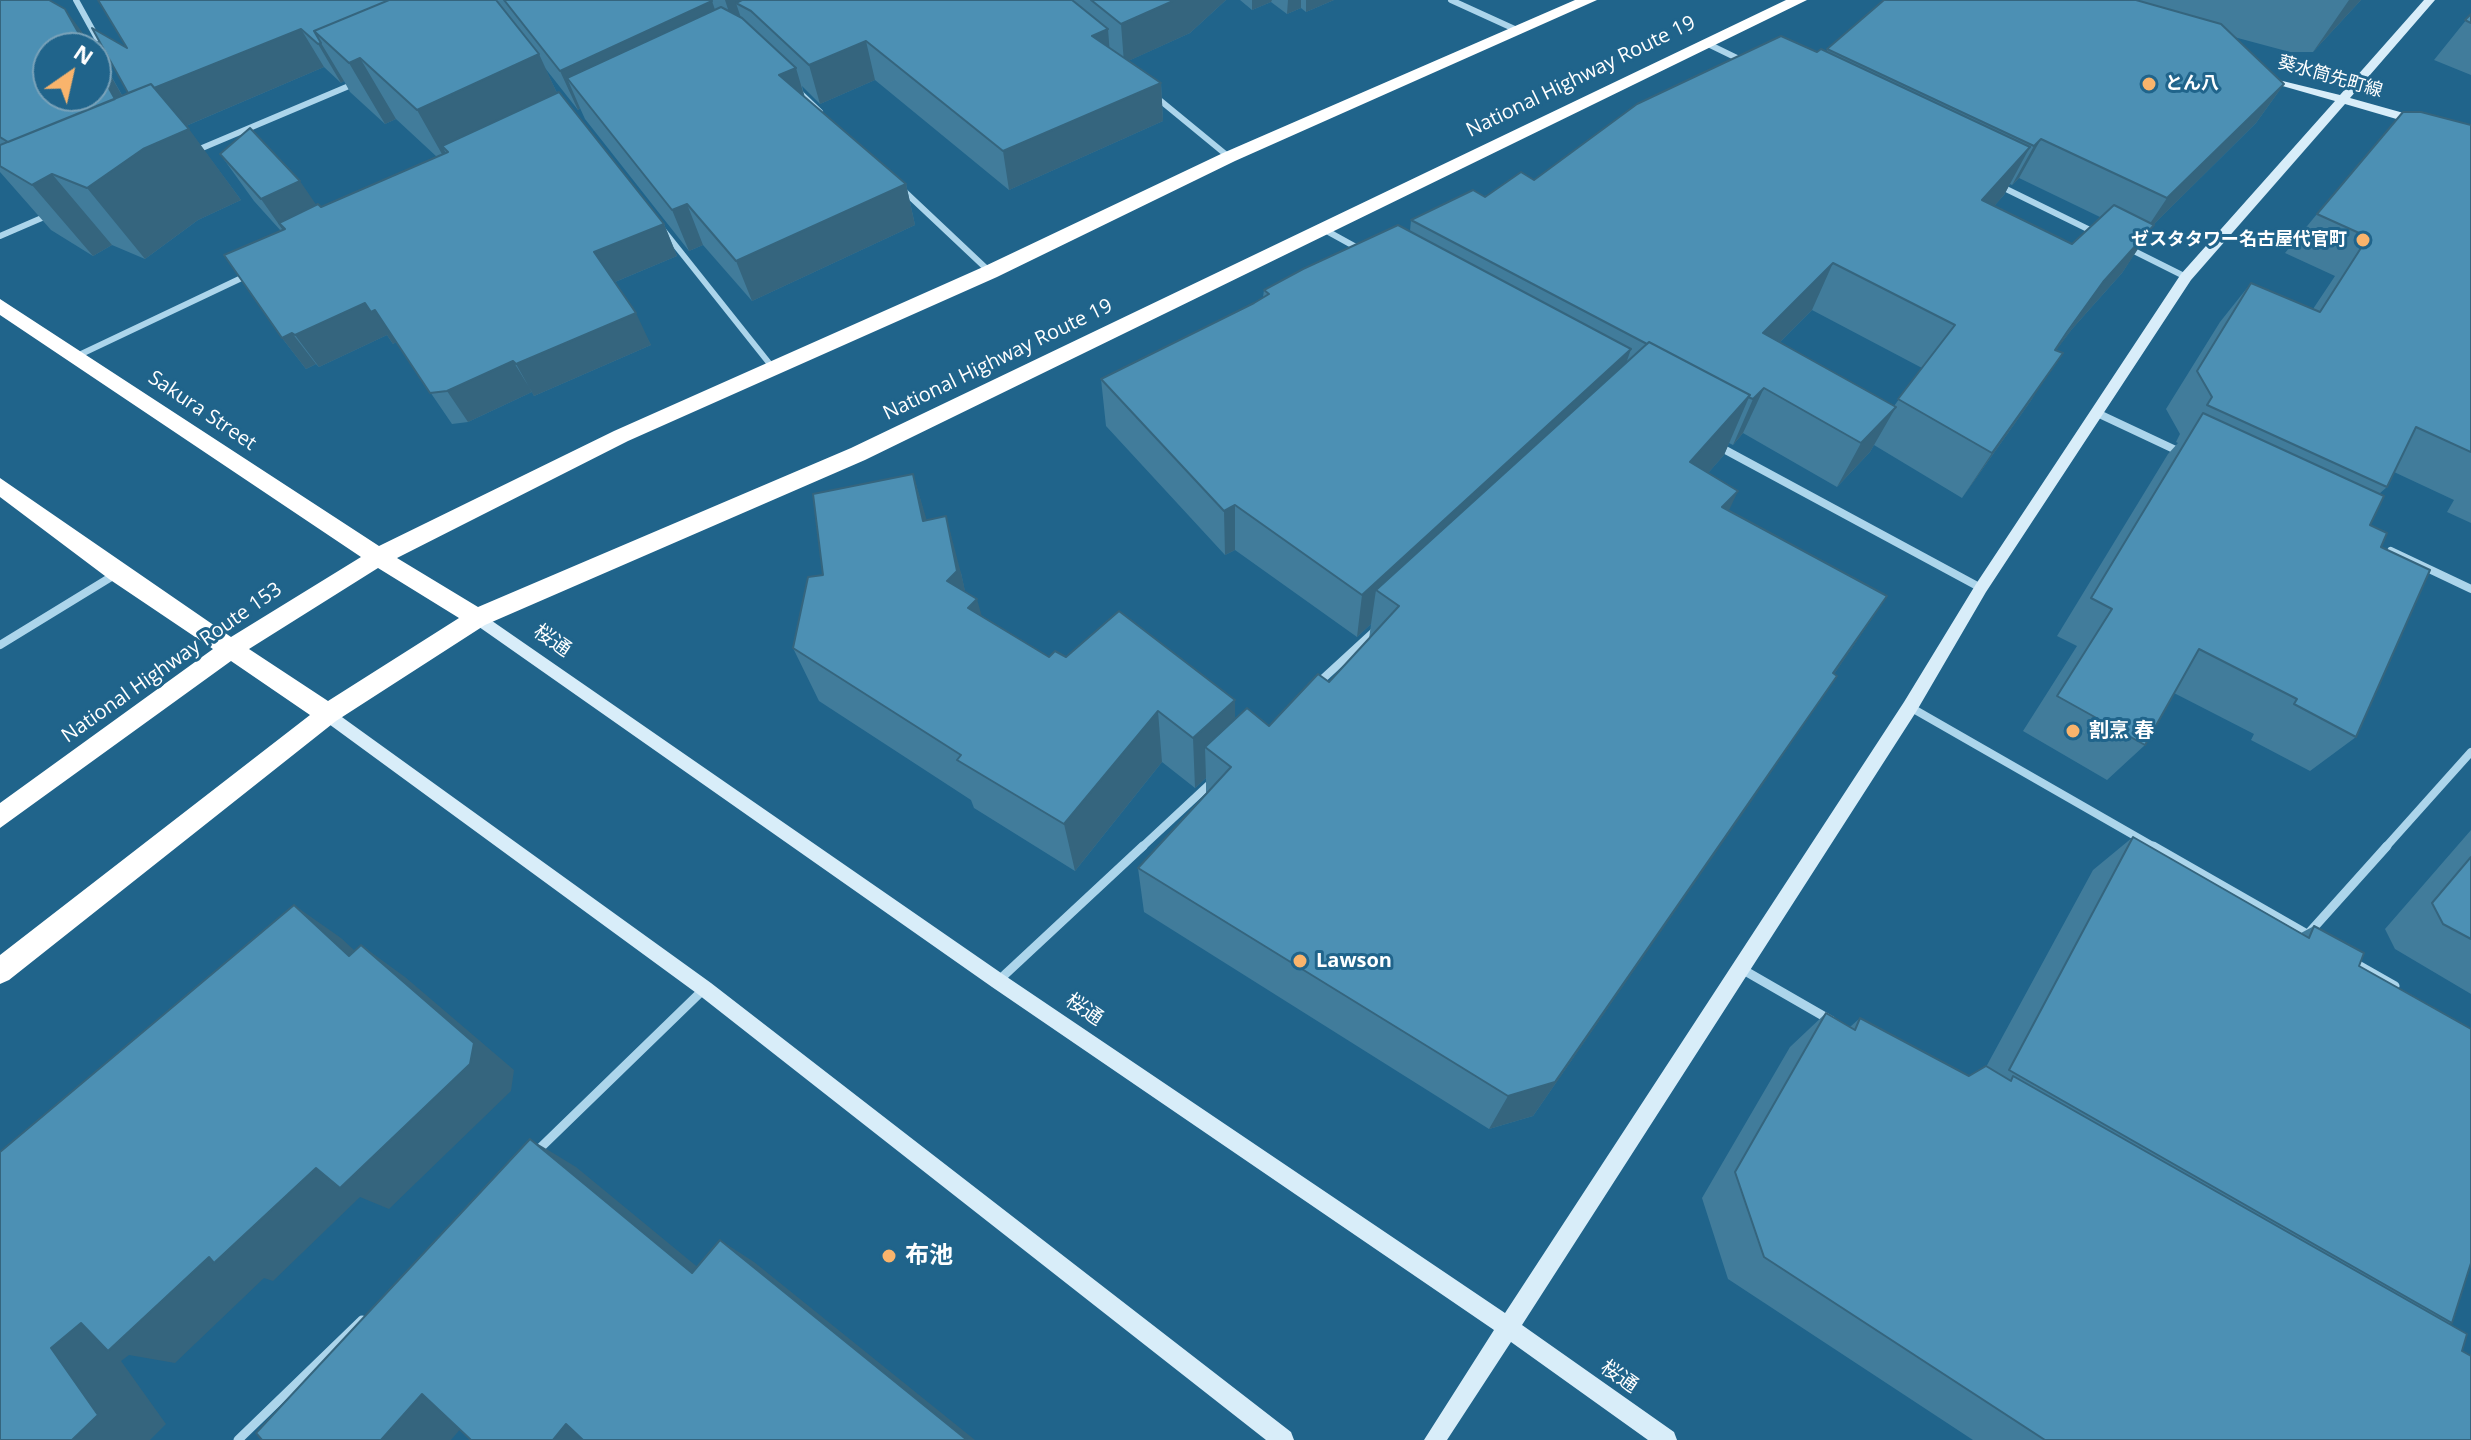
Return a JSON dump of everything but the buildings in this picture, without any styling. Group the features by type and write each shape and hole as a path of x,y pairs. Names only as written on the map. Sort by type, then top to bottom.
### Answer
{"highway":[{"path":"378,557 621,436 990,272 1229,157 1589,0"},
{"name":"National Highway Route 19","path":"328,714 477,618 858,454 1799,0"},
{"name":"Sakura Street","path":"0,306 378,557"},
{"path":"0,486 117,573 328,714 0,971"},
{"path":"378,557 477,618"},
{"name":"National Highway Route 153","path":"0,817 229,650 378,557"}],"street":[{"path":"76,0 94,32"},
{"path":"1451,0 1519,31"},
{"path":"1435,1440 1910,707 1981,588 2186,277 2346,100 2430,0"},
{"path":"1706,43 1749,63"},
{"name":"葵水筒先町線","path":"2254,74 2429,124"},
{"path":"182,157 370,77"},
{"path":"793,86 828,119"},
{"path":"1146,88 1229,157"},
{"path":"1989,180 2102,235"},
{"path":"897,184 990,272"},
{"path":"0,236 56,212"},
{"path":"654,219 773,368"},
{"path":"1325,230 1366,252"},
{"path":"2116,242 2186,277"},
{"path":"77,356 252,273"},
{"path":"2097,413 2183,454"},
{"path":"1708,441 1981,588"},
{"path":"2385,548 2471,589"},
{"path":"0,645 117,573"},
{"name":"桜通","path":"477,618 998,981 1509,1328 1666,1440"},
{"path":"1305,696 1385,621"},
{"path":"1910,707 2321,943"},
{"path":"328,714 705,989 1283,1440"},
{"path":"2307,935 2471,752"},
{"path":"998,981 1225,770"},
{"path":"2335,951 2403,991"},
{"path":"1739,967 1849,1032"},
{"path":"532,1156 705,989"},
{"path":"238,1440 373,1309"}],"place":[{"name":"とん八","path":"2149,84"},
{"name":"ゼスタタワー名古屋代官町","path":"2363,240"},
{"name":"割烹 春","path":"2073,731"},
{"name":"Lawson","path":"1300,961"},
{"name":"布池","path":"889,1256"}]}
